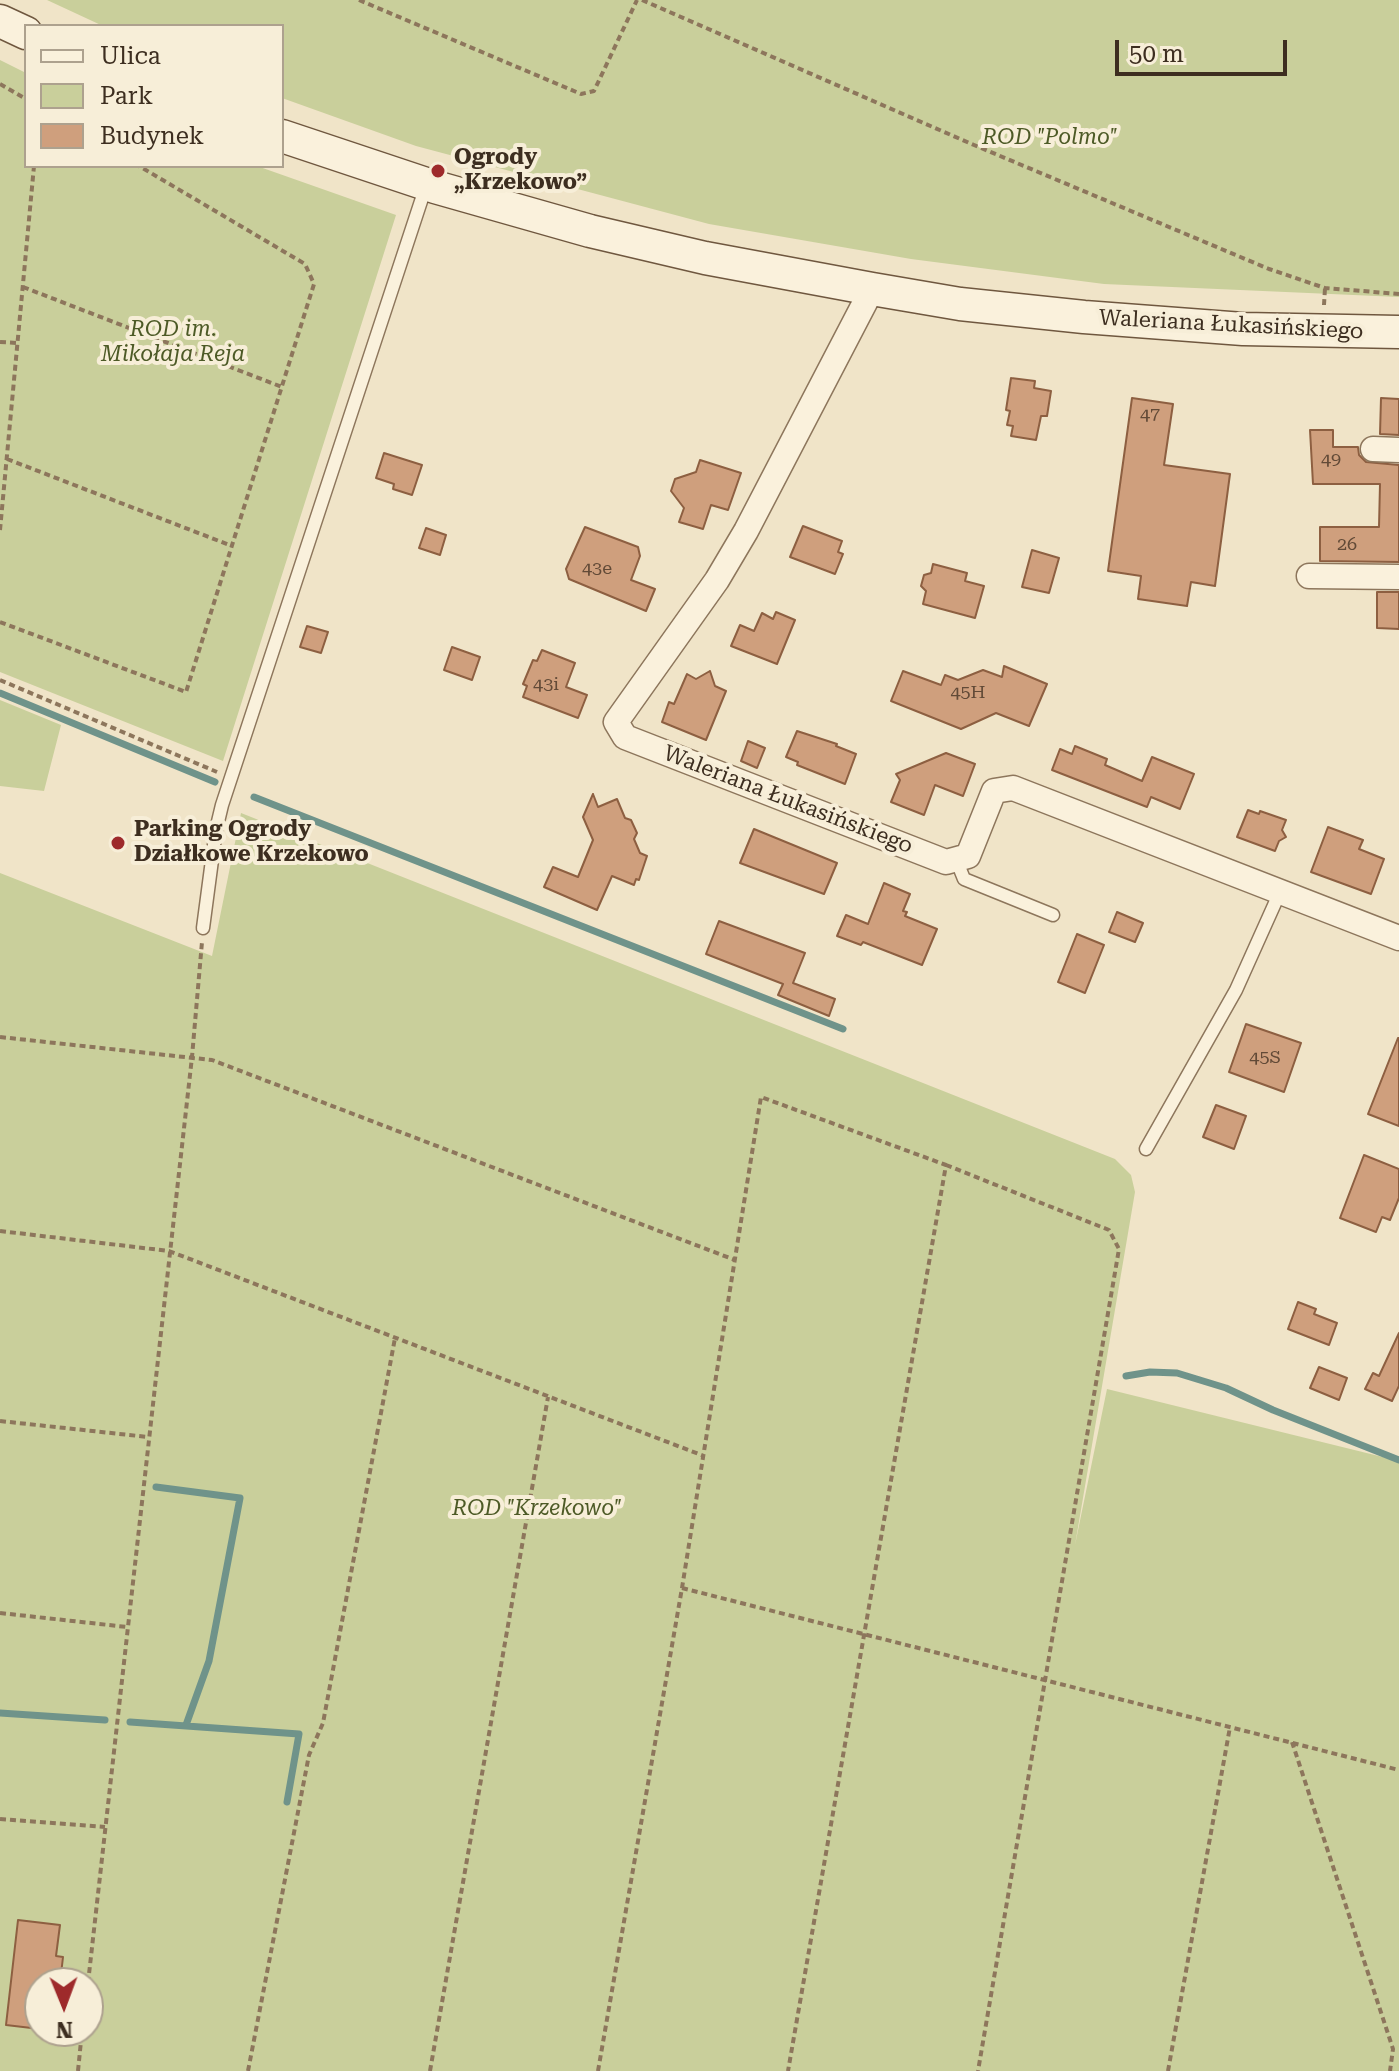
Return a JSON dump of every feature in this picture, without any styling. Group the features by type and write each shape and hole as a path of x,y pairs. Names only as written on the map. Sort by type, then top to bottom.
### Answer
{"street":[{"path":"0,21 24,32"},
{"name":"Waleriana Łukasińskiego","path":"284,137 510,209 657,247 872,289 991,308 1139,322 1243,329 1399,332"},
{"name":"Waleriana Łukasińskiego","path":"872,289 746,531 717,580 616,722 625,737 946,862 956,859"},
{"path":"1373,449 1399,450"},
{"path":"1309,576 1399,577"},
{"path":"956,859 968,856 994,791 1013,788 1399,938"}],"lane":[{"path":"203,928 216,830 231,778 427,184"},
{"path":"956,859 964,879 1053,915"},
{"path":"1146,1149 1236,990 1280,892"}],"path":[{"path":"359,0 581,94 594,91 639,0 1269,269 1325,288 1399,294"},
{"path":"0,84 24,98"},
{"path":"0,530 34,168"},
{"path":"0,622 186,692 282,387 314,284 305,264 142,168"},
{"path":"23,287 282,387"},
{"path":"1324,296 1325,288"},
{"path":"0,342 18,343"},
{"path":"7,459 232,546"},
{"path":"0,680 231,778"},
{"path":"90,1967 192,1057 203,928"},
{"path":"0,1037 212,1060 736,1260"},
{"path":"598,2071 682,1588 761,1097 946,1165 1109,1230 1119,1249 978,2071"},
{"path":"788,2071 946,1165"},
{"path":"0,1231 169,1251 704,1456"},
{"path":"248,2071 309,1755 323,1723 395,1338"},
{"path":"430,2071 548,1397"},
{"path":"0,1421 148,1437"},
{"path":"682,1588 1399,1770"},
{"path":"0,1613 127,1627"},
{"path":"1168,2071 1230,1727"},
{"path":"1292,1742 1393,2049 1390,2071"},
{"path":"0,1819 105,1827"},
{"path":"78,2071 80,2047"}],"green space":[{"name":"ROD \"Polmo\"","path":"47,0 1399,0 1399,297 1104,284 911,259 709,224 416,146 284,99 284,24 99,24"},
{"name":"ROD im. Mikołaja Reja","path":"0,60 24,72 24,168 263,168 396,215 223,761 0,672"},
{"path":"0,700 61,725 44,791 0,786"},
{"name":"ROD \"Krzekowo\"","path":"241,813 1115,1159 1131,1175 1135,1192 1075,1545 1107,1389 1399,1461 1399,2071 0,2071 0,873 212,956"}],"building":[{"path":"1011,378 1035,381 1034,388 1051,391 1047,416 1041,416 1036,440 1011,436 1013,426 1007,425 1010,411 1006,410"},
{"path":"1132,398 1173,404 1164,465 1230,474 1215,586 1191,582 1187,606 1138,599 1141,576 1108,571"},
{"path":"1381,398 1399,399 1399,435 1380,434"},
{"path":"1310,430 1333,430 1333,447 1358,447 1359,455 1366,462 1399,465 1399,562 1320,561 1320,527 1379,527 1380,484 1313,484"},
{"path":"384,453 422,465 412,495 393,489 394,484 376,478"},
{"path":"700,460 741,473 728,510 711,505 703,529 679,522 684,508 671,491 675,479 696,472"},
{"path":"803,526 842,541 838,552 843,554 835,574 790,557"},
{"path":"585,527 638,547 640,556 631,580 655,589 646,611 569,579 566,569"},
{"path":"426,528 446,535 440,555 419,548"},
{"path":"1032,550 1059,558 1049,593 1022,587"},
{"path":"933,564 967,573 965,581 984,586 975,618 923,604 926,591 921,586 924,575 931,573"},
{"path":"1377,592 1399,592 1399,629 1377,628"},
{"path":"776,612 795,620 777,664 731,646 740,625 754,631 762,613 773,619"},
{"path":"307,626 328,632 321,653 300,647"},
{"path":"452,647 480,657 472,680 444,670"},
{"path":"542,650 575,663 566,687 587,695 578,718 523,697 527,686 523,684 533,660 537,661"},
{"path":"1004,666 1047,684 1029,726 996,713 961,729 891,701 903,671 941,685 945,675 958,680 983,670 1002,677"},
{"path":"710,671 715,686 726,691 706,740 662,722 669,702 674,704 687,674 696,679"},
{"path":"797,731 837,744 856,754 845,784 797,765 798,762 786,757"},
{"path":"748,741 765,748 757,768 741,761"},
{"path":"1075,746 1107,759 1105,765 1142,781 1152,757 1194,774 1180,809 1151,797 1147,807 1052,770 1060,749 1072,754"},
{"path":"946,753 975,764 963,796 935,785 924,815 891,802 900,780 896,774"},
{"path":"593,794 598,807 617,799 625,818 631,820 637,833 634,839 640,853 647,856 639,880 636,879 634,885 612,876 597,910 544,887 553,867 578,877 593,840 583,817"},
{"path":"1248,810 1286,820 1282,830 1286,837 1279,841 1275,851 1237,837"},
{"path":"1328,827 1363,840 1359,849 1384,859 1371,894 1311,872"},
{"path":"754,829 837,863 824,894 740,863"},
{"path":"884,883 910,894 903,911 907,912 905,916 937,929 922,965 863,942 861,945 837,936 846,915 868,924"},
{"path":"1117,912 1143,923 1135,942 1109,932"},
{"path":"719,921 805,953 793,983 835,999 829,1016 778,995 783,984 706,954"},
{"path":"1077,934 1104,945 1085,993 1058,982"},
{"path":"1246,1024 1301,1043 1284,1092 1229,1072"},
{"path":"1399,1038 1399,1126 1368,1114"},
{"path":"1216,1105 1246,1116 1234,1149 1203,1137"},
{"path":"1364,1155 1399,1169 1399,1198 1390,1220 1382,1217 1376,1232 1340,1218"},
{"path":"1298,1302 1316,1309 1314,1314 1337,1323 1329,1345 1288,1329"},
{"path":"1399,1333 1399,1386 1392,1401 1365,1389 1373,1373 1379,1376"},
{"path":"1319,1367 1347,1378 1339,1400 1310,1388"},
{"path":"18,1920 60,1925 56,1956 63,1957 62,1967 24,1967 24,2027 6,2025"}],"waterway":[{"path":"0,693 215,782"},
{"path":"254,797 843,1029"},
{"path":"1126,1376 1150,1372 1177,1373 1226,1388 1399,1460"},
{"path":"156,1487 240,1498 209,1661 186,1725"},
{"path":"0,1713 105,1720"},
{"path":"130,1722 299,1734 287,1802"}],"place":[{"name":"Ogrody „Krzekowo”","path":"438,171"},
{"name":"Parking Ogrody Działkowe Krzekowo","path":"118,843"}]}
